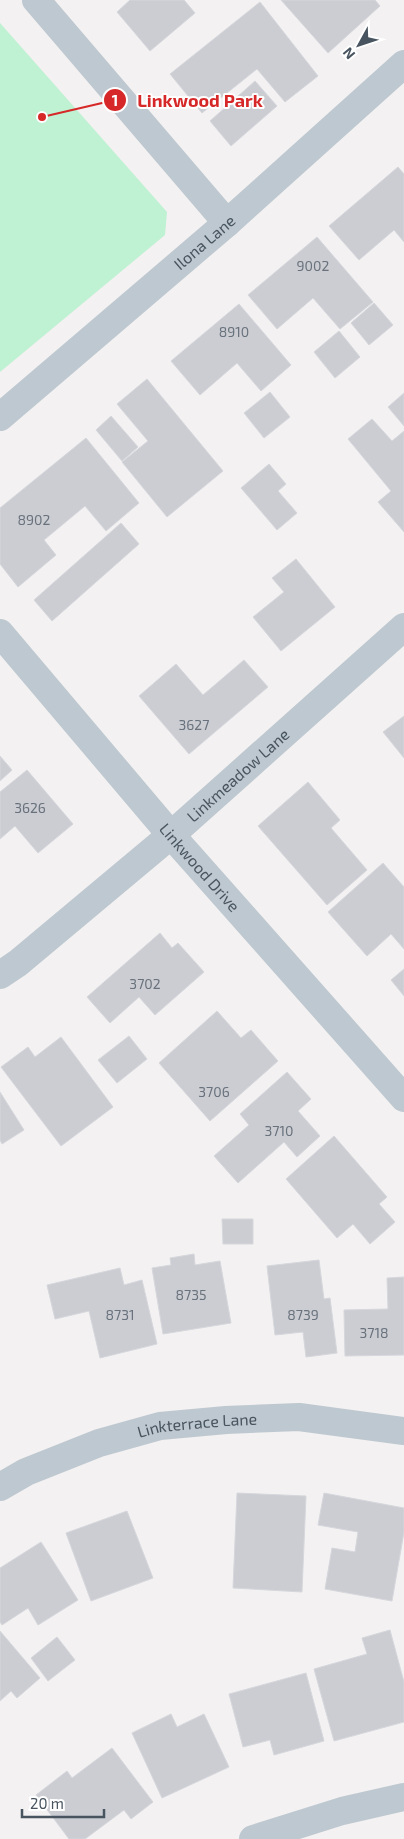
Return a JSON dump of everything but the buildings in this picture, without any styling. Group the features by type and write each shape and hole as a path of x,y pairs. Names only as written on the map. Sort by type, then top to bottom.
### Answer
{"street":[{"path":"36,0 227,223"},
{"name":"Ilona Lane","path":"0,417 227,223 404,64"},
{"name":"Linkmeadow Lane","path":"0,975 18,963 171,835 404,627"},
{"name":"Linkwood Drive","path":"0,633 171,835 404,1098"},
{"name":"Linkterrace Lane","path":"0,1487 26,1472 99,1443 160,1426 226,1420 299,1417 404,1431"},
{"path":"253,1839 342,1811 404,1797"}],"green space":[{"path":"0,23 167,212 165,235 0,372"}],"place":[{"name":"Linkwood Park","path":"42,117"}]}
